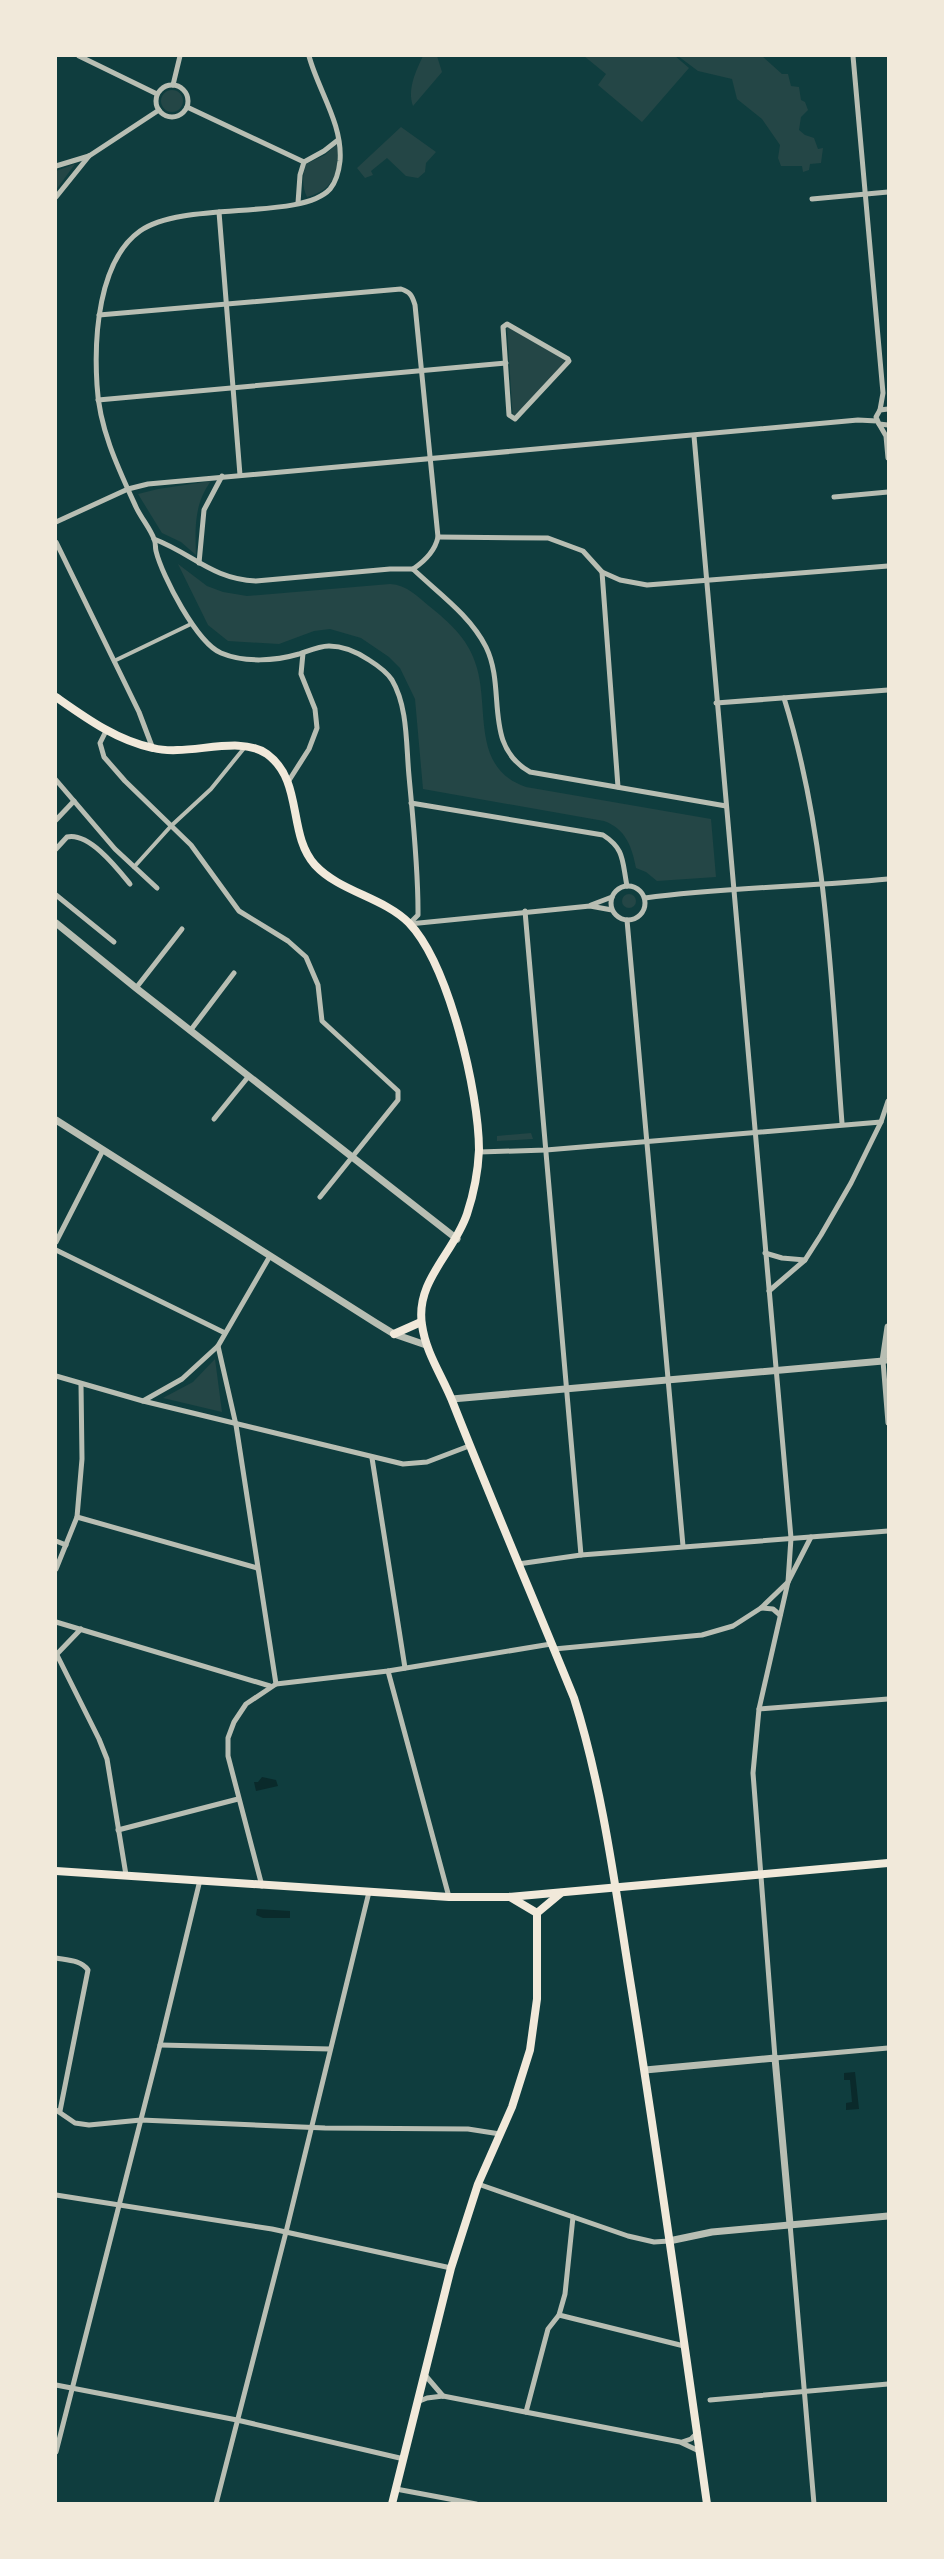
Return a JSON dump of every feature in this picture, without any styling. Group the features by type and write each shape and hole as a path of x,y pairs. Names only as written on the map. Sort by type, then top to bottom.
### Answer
{"main road":[{"path":"56,697 106,731 153,749 184,751 245,746 268,755 276,761 288,782 304,845 316,867 339,882 384,904 409,924 427,951 446,990 473,1089 479,1152 474,1192 457,1239 426,1285 420,1305 422,1322 426,1345 452,1400 574,1698 588,1742 615,1886 645,2070 707,2504"},
{"path":"394,1334 422,1322"},
{"path":"56,1871 449,1897 564,1892 888,1863"},
{"path":"392,2504 451,2268 478,2184 520,2083 535,2021 538,1989 537,1913 553,1898 564,1892"},
{"path":"509,1896 537,1913"}],"street":[{"path":"79,56 158,93"},
{"path":"173,85 180,56"},
{"path":"309,56 338,140 339,164 333,184 322,195 298,203 183,215 159,221 139,231 127,243 110,272 99,315 98,399 110,448 144,524 154,539 159,560 191,624 207,645 222,653 272,661 328,646 345,648 380,666 391,679 402,704 411,802 418,915 409,924"},
{"path":"56,522 128,489 148,484 694,436 878,417 888,409 883,393 853,56"},
{"path":"173,85 186,93 187,107 183,113 168,117 159,110 156,102 158,93 164,87 173,85"},
{"path":"187,107 304,162"},
{"path":"56,166 89,156 159,110"},
{"path":"298,203 300,175 304,162 324,152 338,140"},
{"path":"56,196 89,156"},
{"path":"812,199 888,192"},
{"path":"219,212 240,475"},
{"path":"99,315 400,289 412,295 415,305 438,537 436,545 423,562 413,569 256,581 235,580 154,539"},
{"path":"507,324 568,358 569,361 516,418 509,415 506,363 503,327 507,324"},
{"path":"98,399 506,363"},
{"path":"883,393 878,417 887,433 888,459"},
{"path":"878,417 888,425"},
{"path":"694,436 791,1538 788,1582 759,1708 753,1773 814,2504"},
{"path":"199,563 204,510 222,476"},
{"path":"834,497 888,492"},
{"path":"438,537 548,538 583,551 602,572 620,580 647,585 888,566"},
{"path":"56,542 139,712 153,749"},
{"path":"413,569 459,611 485,646 493,667 499,730 509,757 530,772 726,806"},
{"path":"602,572 618,787"},
{"path":"114,662 191,624"},
{"path":"288,782 309,749 316,728 315,709 301,674 303,653"},
{"path":"716,703 886,689"},
{"path":"784,698 805,770 823,886 843,1124"},
{"path":"106,731 100,743 104,757 125,781 191,845 239,911 288,941 306,957 318,985 322,1021 398,1091 398,1100 320,1197"},
{"path":"134,867 171,826 211,789 243,752 245,746"},
{"path":"56,780 115,849 157,888"},
{"path":"56,820 74,801"},
{"path":"411,802 603,835 616,844 621,855 627,886"},
{"path":"56,849 67,837 80,838 106,856 130,884"},
{"path":"645,898 734,890 823,886 888,879"},
{"path":"590,906 612,897 620,887 627,886 638,889 645,898 642,914 635,919 627,920 616,916 612,910 612,897"},
{"path":"56,895 114,942"},
{"path":"409,924 590,906 612,910"},
{"path":"525,911 581,1555"},
{"path":"627,920 683,1546"},
{"path":"57,926 457,1239"},
{"path":"136,988 182,929"},
{"path":"190,1031 234,973"},
{"path":"214,1119 248,1077"},
{"path":"769,1291 806,1260 851,1184 881,1122 888,1101"},
{"path":"56,1120 394,1334 426,1345"},
{"path":"479,1152 546,1150 881,1122"},
{"path":"56,1242 103,1150"},
{"path":"56,1250 225,1333"},
{"path":"765,1253 782,1258 806,1260"},
{"path":"143,1401 182,1380 218,1346 270,1256"},
{"path":"888,1327 886,1361 888,1423"},
{"path":"218,1346 236,1425 273,1685"},
{"path":"452,1400 886,1361"},
{"path":"56,1376 143,1401 372,1458 416,1464 469,1446"},
{"path":"56,1569 77,1517 82,1459 81,1384"},
{"path":"372,1458 405,1668"},
{"path":"77,1517 257,1568"},
{"path":"518,1564 581,1555 888,1531"},
{"path":"56,1622 273,1685 388,1671 552,1646 702,1635 733,1626 761,1608 788,1582 811,1537"},
{"path":"56,1541 66,1545"},
{"path":"761,1608 772,1609 780,1615"},
{"path":"81,1629 56,1654 107,1759 126,1875"},
{"path":"388,1671 449,1897"},
{"path":"262,1886 228,1756 228,1738 234,1722 246,1704 273,1685"},
{"path":"759,1708 888,1699"},
{"path":"118,1830 238,1799"},
{"path":"56,2452 200,1880"},
{"path":"216,2504 286,2232 310,2126 369,1892"},
{"path":"56,1958 83,1965 88,1970 58,2110 81,2124 141,2120 468,2129 500,2134"},
{"path":"160,2045 330,2049"},
{"path":"645,2070 888,2048"},
{"path":"478,2184 642,2240 669,2241 694,2234 888,2216"},
{"path":"56,2195 286,2232 451,2268"},
{"path":"526,2412 548,2329 560,2315 568,2279 573,2217"},
{"path":"560,2315 684,2346"},
{"path":"424,2375 443,2396"},
{"path":"710,2400 888,2384"},
{"path":"56,2385 237,2420 404,2459"},
{"path":"417,2402 443,2396 680,2442 700,2451"},
{"path":"680,2442 691,2439 698,2432"},
{"path":"396,2489 476,2504"}],"shaded area":[{"path":"423,56 437,56 442,72 413,106 412,87"},
{"path":"584,56 675,56 689,68 642,122 598,85 606,74"},
{"path":"678,56 762,56 782,74 788,74 791,86 799,87 801,100 805,102 808,110 801,117 799,130 814,138 818,149 823,148 821,163 810,164 809,170 803,172 802,166 781,166 778,158 780,145 762,119 737,99 732,79 698,71"},
{"path":"168,90 176,90 183,97 183,105 176,112 168,112 161,105 161,97"},
{"path":"401,127 436,152 426,163 425,172 418,178 406,176 387,158 371,171 373,175 365,178 357,168"},
{"path":"337,144 334,178 317,194 307,197 303,181 306,164 325,155"},
{"path":"75,164 56,190 56,171"},
{"path":"507,327 567,361 513,417 512,406"},
{"path":"211,481 201,498 199,507 196,526 196,555 181,542 162,533 138,494"},
{"path":"178,564 207,586 223,592 247,596 390,584 407,589 450,624 472,653 479,679 489,750 496,765 508,778 526,787 711,819 716,877 657,881 646,872 636,868 623,834 612,824 604,821 423,789 415,699 400,668 389,657 361,638 330,629 314,631 279,644 228,641 208,625"},
{"path":"629,894 634,896 636,901 634,906 629,908 624,906 622,901 624,896"},
{"path":"531,1133 533,1139 497,1141 497,1136"},
{"path":"215,1359 222,1412 163,1398 193,1382"},
{"path":"262,1777 276,1780 278,1786 256,1791 254,1782 258,1782"},
{"path":"257,1909 290,1911 290,1918 263,1918 256,1915"},
{"path":"855,2072 859,2109 846,2110 846,2103 852,2102 850,2080 844,2080 844,2073"}]}
